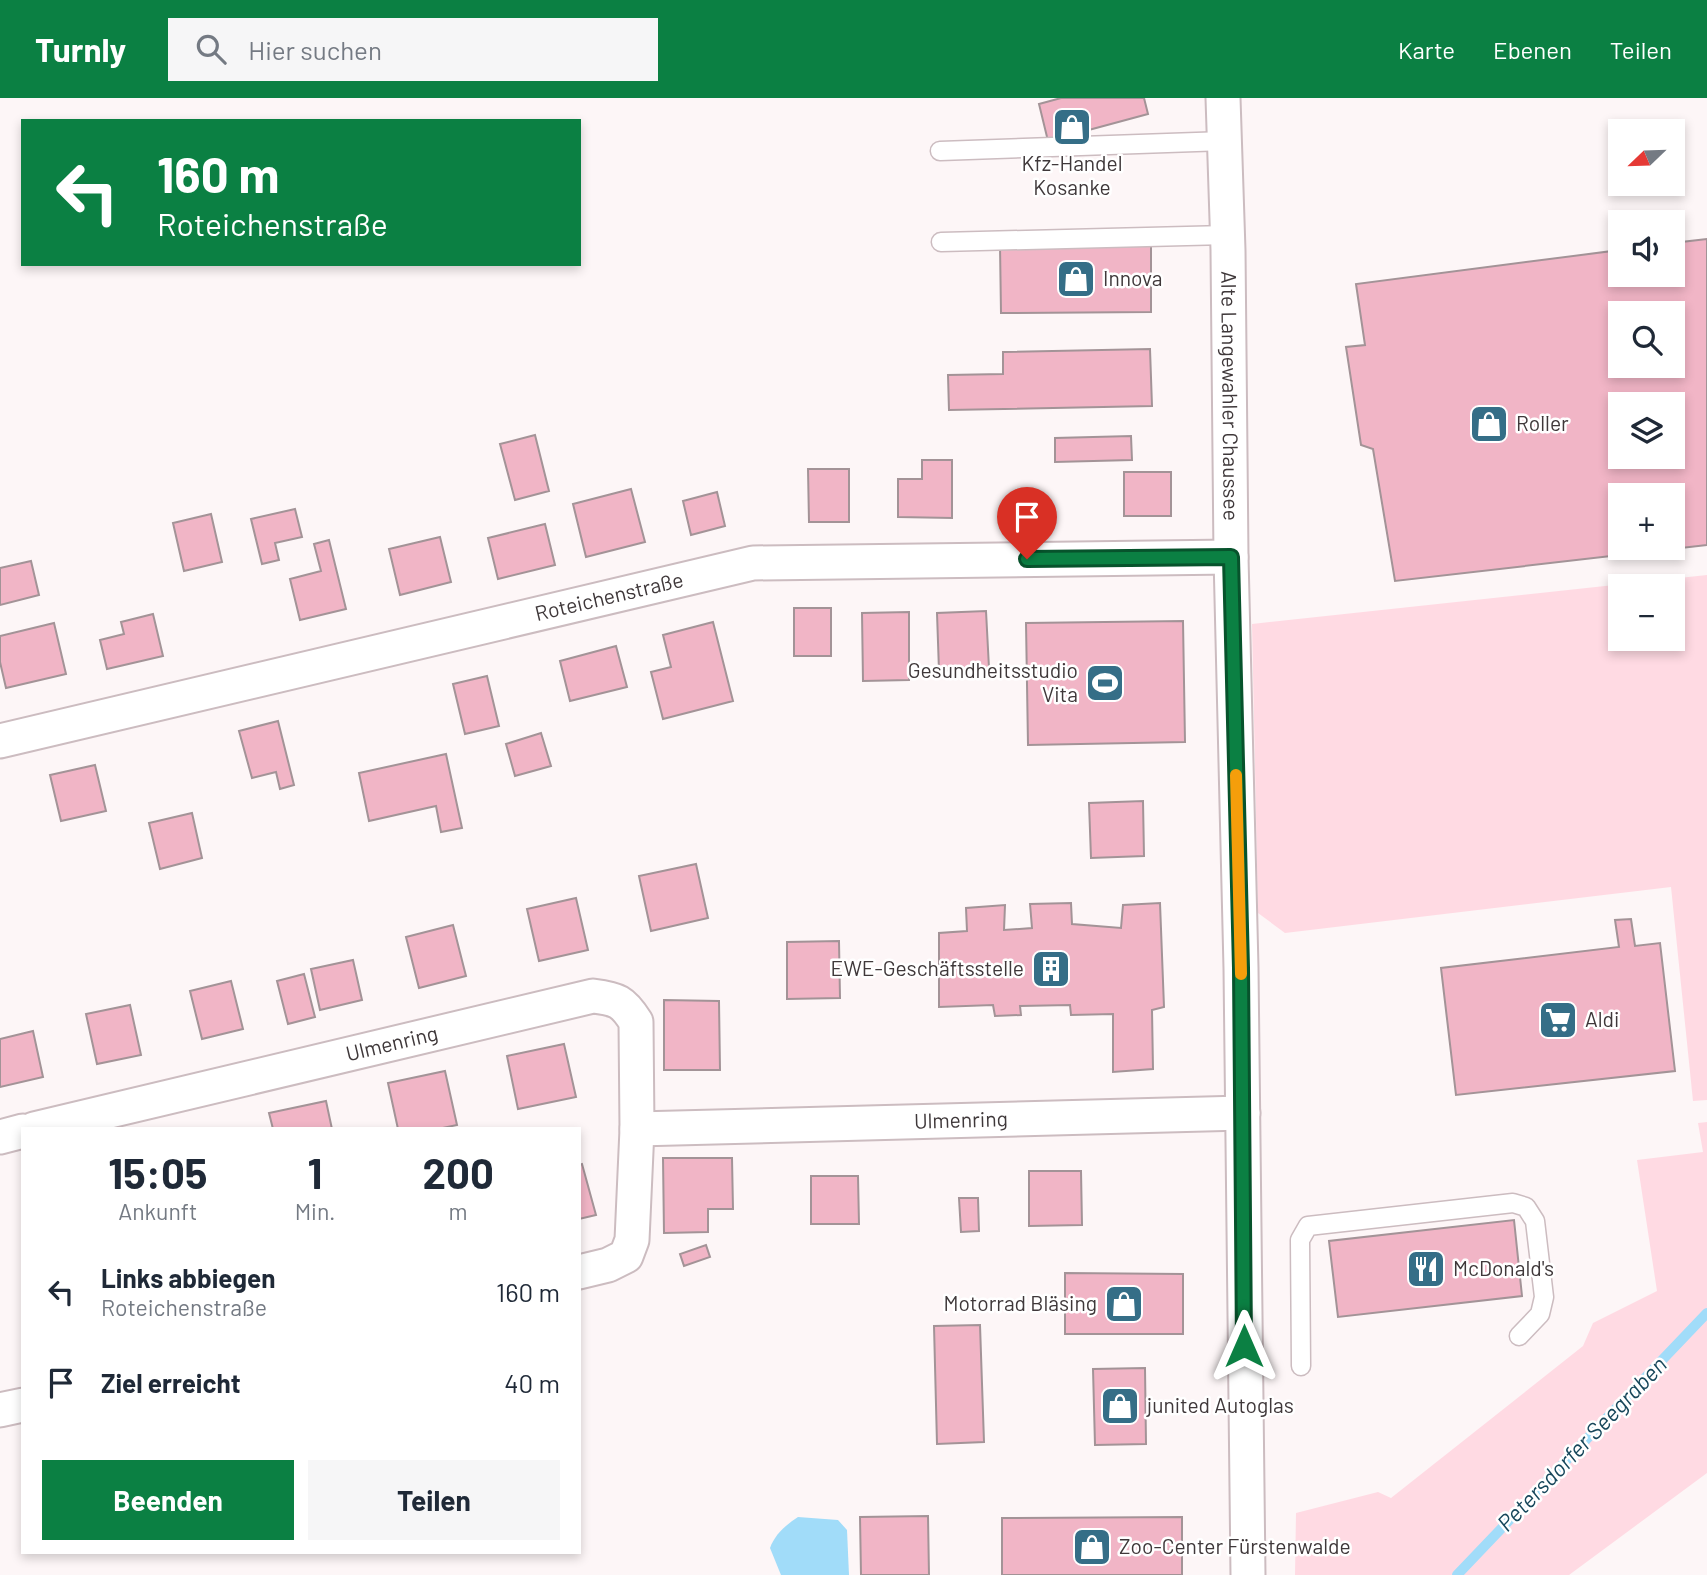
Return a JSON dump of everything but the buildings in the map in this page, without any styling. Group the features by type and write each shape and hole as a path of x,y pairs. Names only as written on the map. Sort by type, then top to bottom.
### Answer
{"street":[{"name":"Alte Langewahler Chaussee","path":"1223,98 1243,1113 1248,1575"},
{"name":"Roteichenstraße","path":"0,741 753,563 1231,557"},
{"name":"Ulmenring","path":"42,1127 593,996 615,999 628,1008 636,1022 637,1129 632,1240 626,1256 608,1265 581,1272"},
{"name":"Ulmenring","path":"637,1129 1243,1113"},
{"path":"0,1137 21,1132"},
{"path":"0,1410 21,1405"}],"lane":[{"path":"940,151 1225,141"},
{"path":"941,242 1227,234"},
{"path":"1301,1366 1300,1240 1308,1226 1513,1203 1526,1207 1535,1221 1544,1297 1540,1314 1519,1336"}],"shaded area":[{"path":"1707,575 1707,1100 1693,1101 1671,887 1285,933 1258,913 1252,624 1608,586 1608,651 1685,651 1685,577"},
{"path":"1707,1122 1707,1473 1569,1575 1295,1575 1296,1513 1378,1492 1391,1498 1583,1346 1593,1323 1657,1291 1637,1160 1703,1152 1698,1123"}],"water":[{"path":"798,1517 838,1520 847,1530 849,1575 781,1575 770,1548 781,1530"}],"waterway":[{"name":"Petersdorfer Seegraben","path":"1457,1575 1707,1313"}],"slow traffic":[{"path":"1236,775 1241,974"}],"place":[{"name":"Kfz-Handel Kosanke","path":"1072,127"},
{"name":"Innova","path":"1076,279"},
{"name":"Roller","path":"1489,424"},
{"name":"Gesundheitsstudio Vita","path":"1105,683"},
{"name":"EWE-Geschäftsstelle","path":"1051,969"},
{"name":"Aldi","path":"1558,1020"},
{"name":"McDonald's","path":"1426,1269"},
{"name":"Motorrad Bläsing","path":"1124,1304"},
{"name":"junited Autoglas","path":"1120,1406"},
{"name":"Zoo-Center Fürstenwalde","path":"1092,1547"}],"route":[{"path":"1027,559 1231,557 1241,968 1244,1346"}]}
